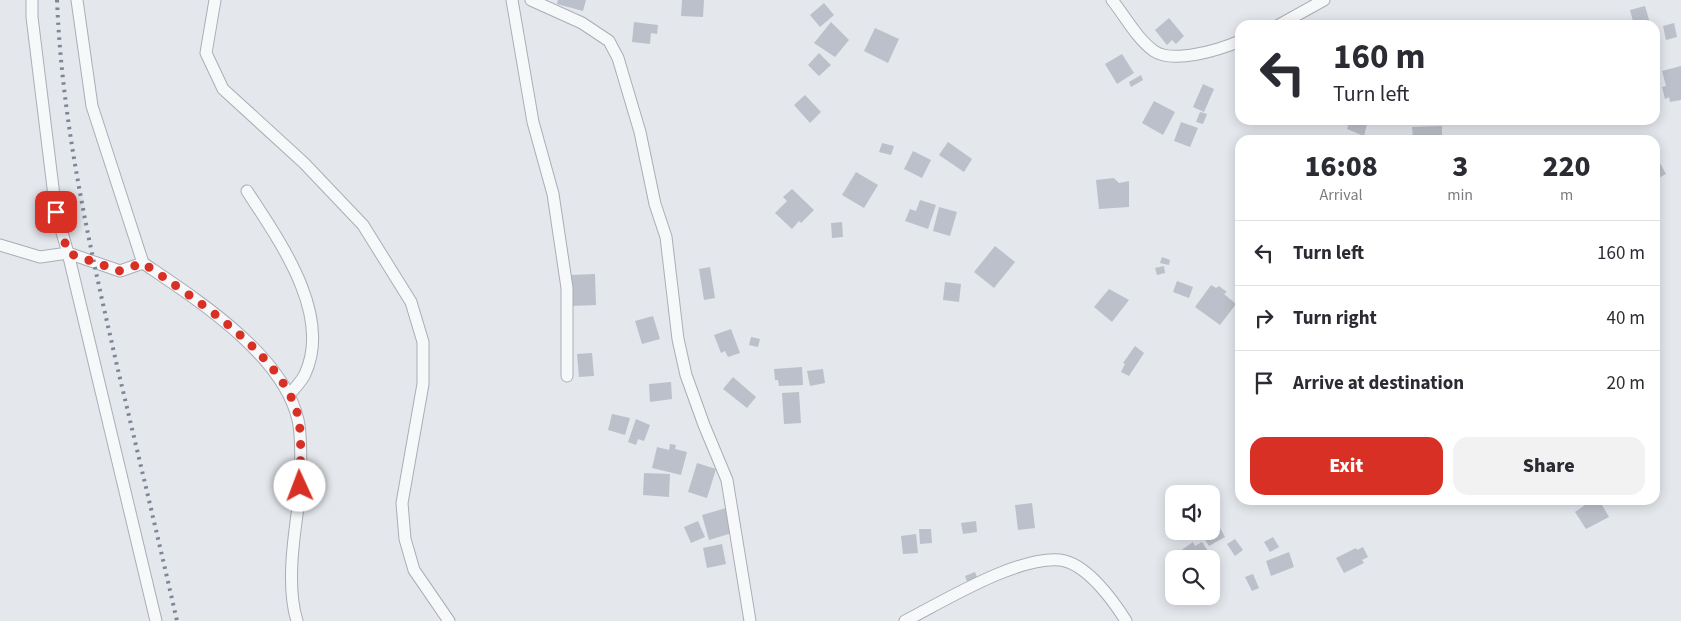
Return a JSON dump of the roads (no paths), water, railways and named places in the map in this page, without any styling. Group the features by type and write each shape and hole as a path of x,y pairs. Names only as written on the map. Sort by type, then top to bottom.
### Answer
{"street":[{"path":"32,0 32,17 56,212 68,253 156,621"},
{"path":"77,0 92,106 143,263 202,303 275,369 289,395 299,420 300,486 293,548 294,610 297,621"},
{"path":"216,0 206,53 224,89 304,163 363,225 411,302 423,342 423,384 402,503 405,539 414,570 449,621"},
{"path":"512,0 533,122 553,194 566,279 567,376"},
{"path":"531,0 582,23 609,41 618,58 640,132 655,204 666,237 678,339 686,375 727,480 750,621"},
{"path":"1112,0 1141,38 1152,50 1161,55 1177,57 1235,43"},
{"path":"1288,20 1324,0"},
{"path":"247,191 290,257 302,284 312,328 311,354 305,375 289,395"},
{"path":"0,245 40,257 68,253 120,271 143,263"},
{"path":"905,621 978,584 1032,562 1062,560 1080,569 1096,582 1113,600 1126,621"}],"railway":[{"path":"57,0 60,47 71,140 88,233 177,621"}]}
